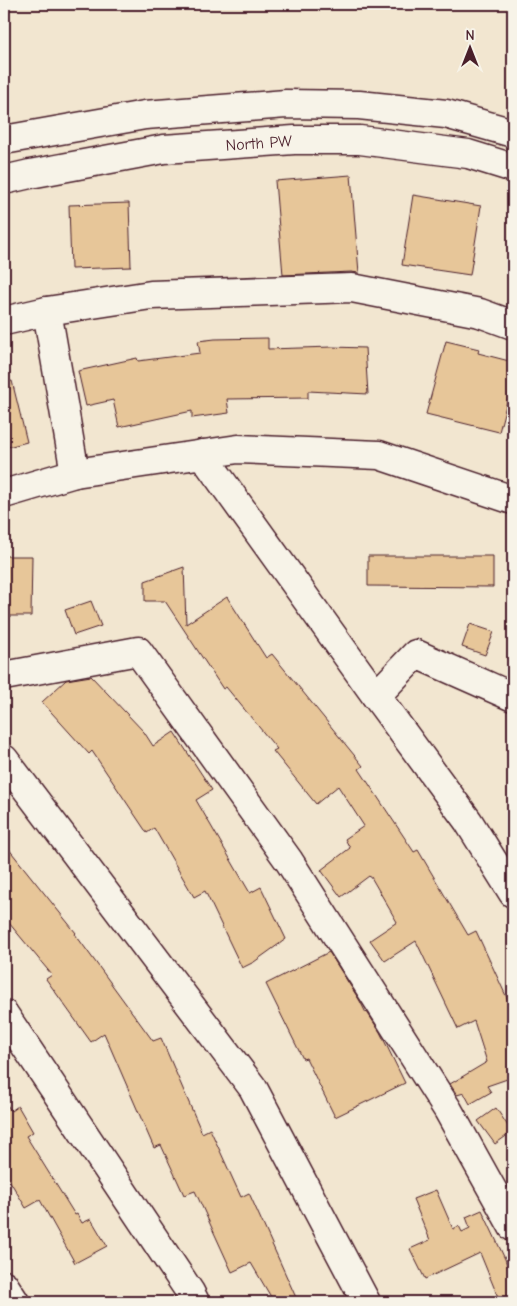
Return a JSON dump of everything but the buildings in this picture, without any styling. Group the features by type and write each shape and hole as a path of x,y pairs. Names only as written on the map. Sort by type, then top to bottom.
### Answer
{"street":[{"path":"4,140 145,115 286,104 359,105 446,114 513,133"},
{"name":"North PW","path":"4,180 164,149 294,140 360,140 468,154 513,168"},
{"path":"4,321 151,295 352,288 480,313 513,325"},
{"path":"47,312 75,473"},
{"path":"4,494 75,473 238,449 379,455 513,500"},
{"path":"202,454 468,821 513,892"},
{"path":"4,676 138,651 289,861 448,1110 513,1227"},
{"path":"376,696 416,654 513,696"},
{"path":"4,760 254,1088 366,1302"},
{"path":"4,1014 195,1302"},
{"path":"4,1285 15,1302"}]}
